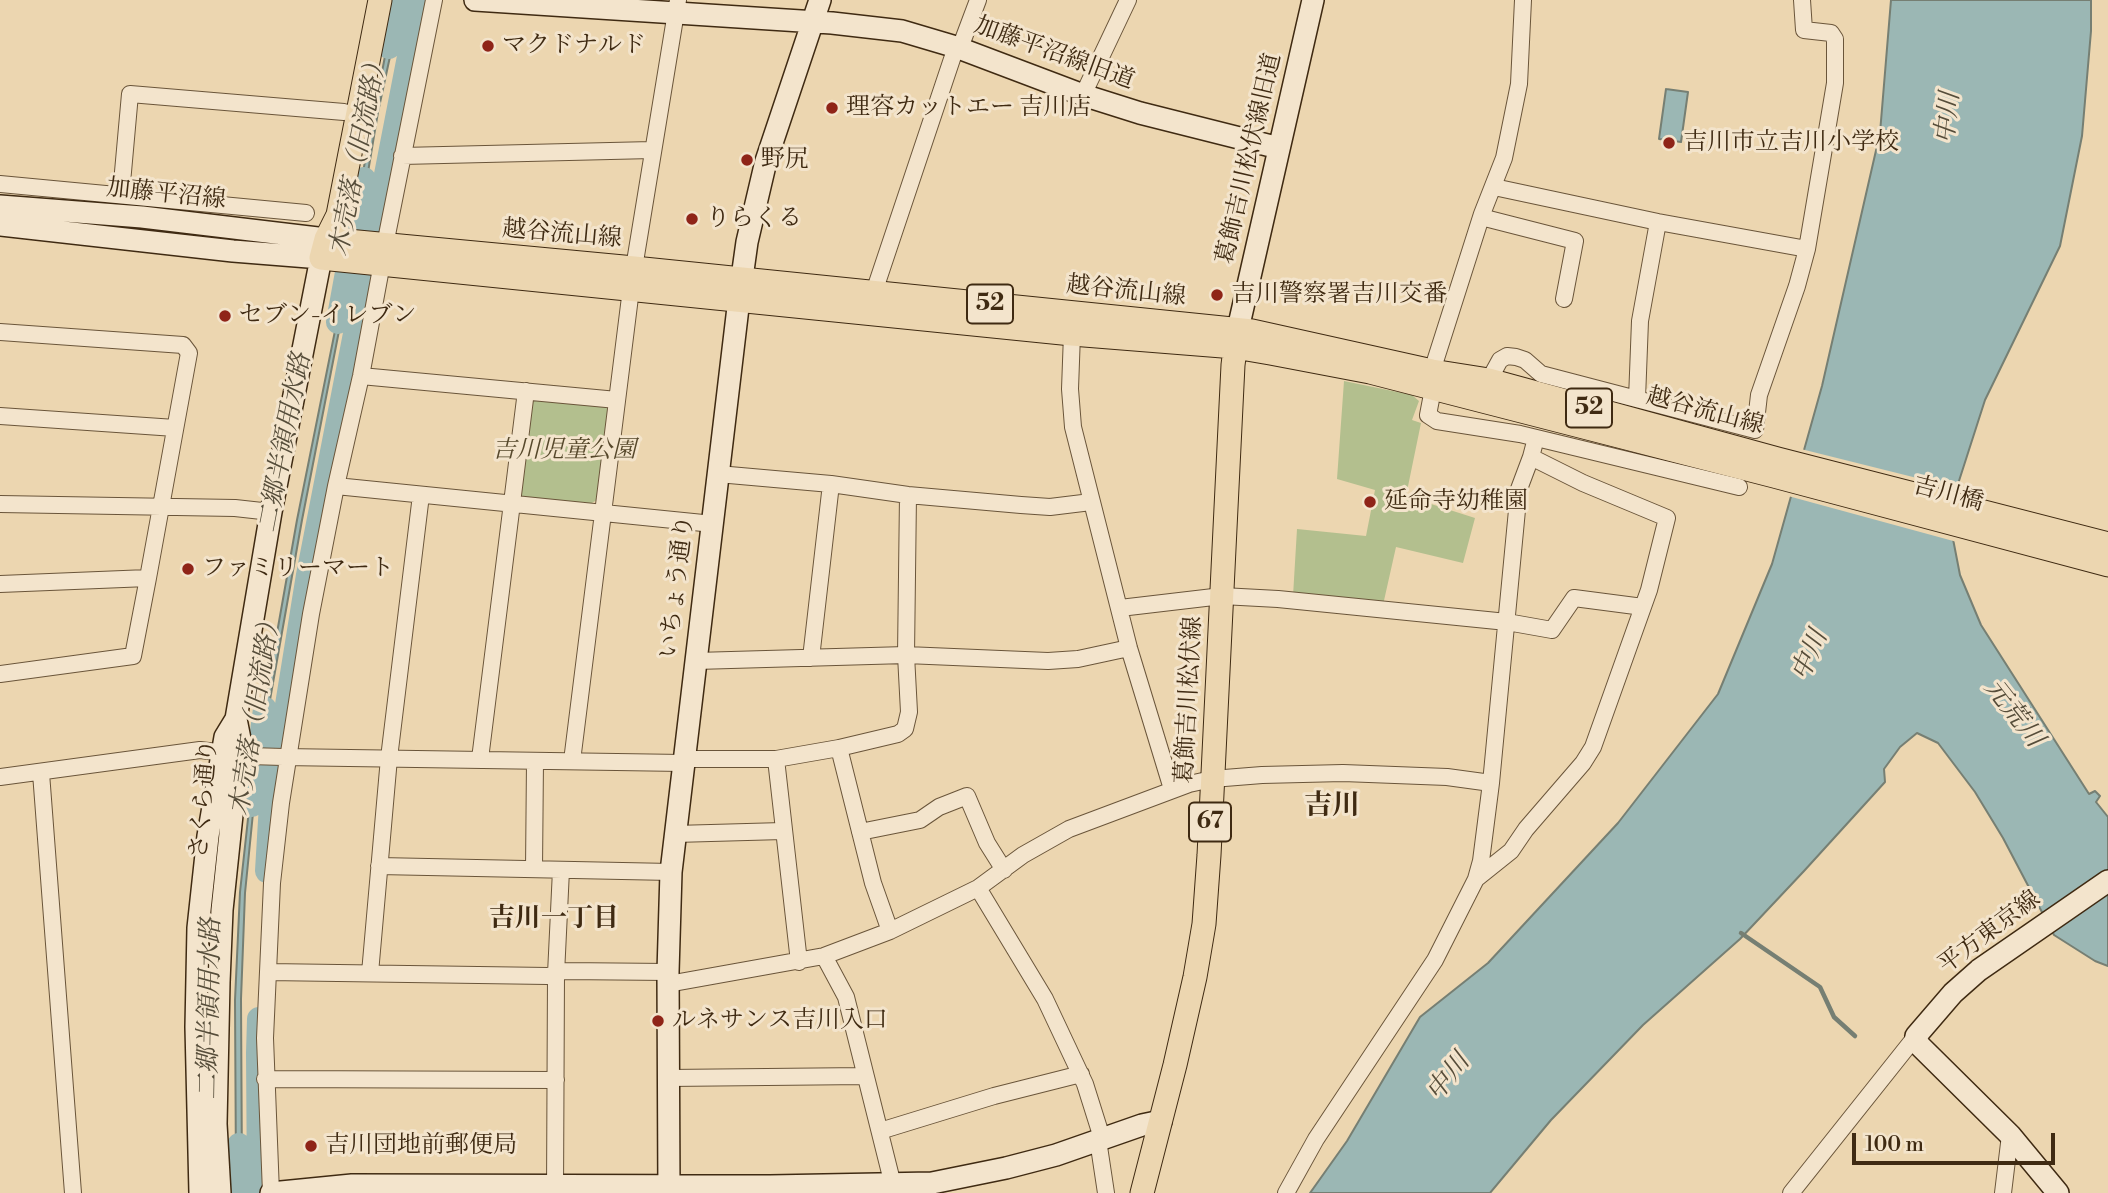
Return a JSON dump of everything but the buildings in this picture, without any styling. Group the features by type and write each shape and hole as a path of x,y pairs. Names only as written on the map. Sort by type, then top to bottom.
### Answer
{"main road":[{"path":"331,246 324,213 367,0"},
{"path":"331,246 380,0"},
{"name":"越谷流山線","path":"331,246 740,289 1072,334 1236,338"},
{"name":"越谷流山線","path":"740,289 874,292 1236,338 1370,372 1433,380 1776,467 2108,544"},
{"name":"葛飾吉川松伏線","path":"1142,1193 1195,977 1204,924 1236,338"},
{"name":"越谷流山線","path":"1433,380 1489,380 1776,467"},
{"name":"吉川橋","path":"1776,467 2108,565"}],"street":[{"path":"434,0 382,251 361,376 336,486 285,757 272,883 268,972 265,1079 271,1193 352,1185 555,1189 894,1189 973,1175 1056,1154 1161,1121"},
{"name":"加藤平沼線旧道","path":"475,0 677,6 902,30 958,47 1083,95 1140,113 1279,148"},
{"name":"いちょう通り","path":"669,1189 668,978 671,872 740,289 747,242 766,161 820,0"},
{"path":"874,292 958,47 978,0"},
{"path":"1083,95 1128,0"},
{"name":"葛飾吉川松伏線旧道","path":"1236,338 1312,0"},
{"path":"1523,0 1519,84 1504,158 1481,217 1433,380 1428,415 1432,419 1536,438 1739,487"},
{"path":"1489,380 1500,360 1507,356 1516,356 1541,374 1755,430 1759,395 1807,249 1835,83 1835,39 1831,33 1804,30 1802,0"},
{"path":"572,761 632,278 677,6"},
{"path":"121,194 130,94 344,112"},
{"path":"402,156 652,150"},
{"path":"0,184 306,213"},
{"path":"1494,187 1658,222 1807,249"},
{"path":"52,210 54,188"},
{"name":"加藤平沼線","path":"0,206 142,217 331,246"},
{"path":"1481,217 1575,241 1564,299"},
{"path":"1637,399 1640,321 1658,222"},
{"name":"加藤平沼線","path":"0,225 233,251 331,246"},
{"name":"さくら通り","path":"220,1193 216,1124 221,934 237,754 225,737 236,719 271,512 331,246"},
{"path":"0,332 183,345 189,353 133,656 0,674"},
{"path":"1072,334 1070,389 1073,427 1129,648 1172,789"},
{"path":"361,376 617,400"},
{"path":"480,759 526,391"},
{"path":"0,416 175,428"},
{"path":"1286,1193 1316,1139 1435,960 1476,879 1481,861 1491,783 1519,489 1536,438"},
{"path":"1476,879 1511,851 1588,755 1649,590 1667,518 1583,483 1531,457"},
{"path":"718,474 831,484 908,495 1050,507 1091,502"},
{"path":"811,658 831,484"},
{"path":"336,486 713,524"},
{"path":"370,973 389,758 422,495"},
{"path":"0,777 194,750 285,757 535,761 776,759 898,734 905,729 909,712 906,654 908,495"},
{"path":"0,504 235,508 271,512"},
{"path":"0,584 148,579"},
{"path":"1120,608 1222,596 1278,599 1507,622 1552,630 1574,598 1643,607"},
{"path":"696,661 906,654 1048,661 1078,659 1129,648"},
{"path":"839,748 873,883 890,931"},
{"name":"さくら通り","path":"200,1193 196,1040 198,928 208,836 237,754"},
{"path":"776,759 799,962"},
{"path":"534,869 535,761"},
{"path":"41,773 73,1193"},
{"path":"268,972 548,976 563,971 668,978 799,962 824,956 890,931 978,888 1023,855 1069,829 1172,789 1212,779 1343,773 1447,777 1491,783"},
{"path":"860,832 920,820 939,807 967,796 987,843 1003,870"},
{"path":"675,834 783,831"},
{"path":"379,866 671,872"},
{"path":"555,1189 556,974 561,870"},
{"name":"平方東京線","path":"1916,1036 1965,982 2108,881"},
{"path":"978,888 1045,999 1081,1074 1100,1139 1106,1193"},
{"path":"824,956 846,997 894,1189"},
{"path":"1916,1036 1919,1045 2010,1135 2059,1193"},
{"path":"1791,1193 1916,1036"},
{"path":"880,1131 994,1096 1081,1074"},
{"path":"668,1078 865,1076"},
{"path":"265,1079 556,1080"},
{"path":"2003,1193 2010,1135"}],"green space":[{"path":"1344,381 1412,395 1419,401 1412,420 1421,423 1406,496 1475,518 1463,563 1396,547 1383,605 1293,596 1297,529 1366,536 1375,490 1337,479"},
{"name":"吉川児童公園","path":"535,398 605,404 608,409 597,500 590,504 523,498 519,493 531,402"}],"water":[{"path":"1891,0 2091,0 2082,136 2060,246 1985,400 1958,484 1953,539 1960,575 1981,625 2089,794 2095,791 2100,796 2096,802 2108,817 2108,966 2095,961 2054,935 2003,838 1975,792 1938,743 1917,733 1900,747 1884,769 1885,782 1804,871 1740,939 1643,1025 1551,1120 1490,1193 1310,1193 1347,1141 1420,1017 1488,963 1618,823 1718,694 1772,564 1822,386 1880,133"},
{"path":"393,14 399,15 378,112 361,214 356,209"},
{"path":"1666,89 1688,92 1681,142 1659,139"},
{"path":"347,290 263,739 258,740 297,520 343,291"},
{"path":"253,773 257,773 245,893 241,999 242,1177 236,1177 235,1000 240,892"}],"pier":[{"path":"1801,449 1961,489 1957,542 1788,496"}],"waterway":[{"name":"二郷半領用水路","path":"389,47 399,0"},
{"name":"木売落（旧流路）","path":"267,871 271,804 308,575 420,0"},
{"name":"二郷半領用水路","path":"338,322 364,179"},
{"name":"二郷半領用水路","path":"252,805 265,709"},
{"path":"1741,933 1820,987 1834,1017 1855,1036"},
{"name":"木売落（旧流路）","path":"259,1019 259,1193"},
{"name":"二郷半領用水路","path":"239,1145 240,1193"}],"place":[{"name":"マクドナルド","path":"488,46"},
{"name":"理容カットエー 吉川店","path":"832,108"},
{"name":"吉川市立吉川小学校","path":"1669,143"},
{"name":"野尻","path":"747,160"},
{"name":"りらくる","path":"692,219"},
{"name":"吉川警察署吉川交番","path":"1217,295"},
{"name":"セブン-イレブン","path":"225,316"},
{"name":"延命寺幼稚園","path":"1370,502"},
{"name":"ファミリーマート","path":"188,569"},
{"name":"ルネサンス吉川入口","path":"658,1021"},
{"name":"吉川団地前郵便局","path":"311,1146"}],"district":[{"name":"吉川","path":"1332,807"},
{"name":"吉川一丁目","path":"554,920"}],"water label":[{"name":"中川","path":"1949,118"},
{"name":"中川","path":"1811,656"},
{"name":"元荒川","path":"2013,714"},
{"name":"中川","path":"1449,1078"}]}
